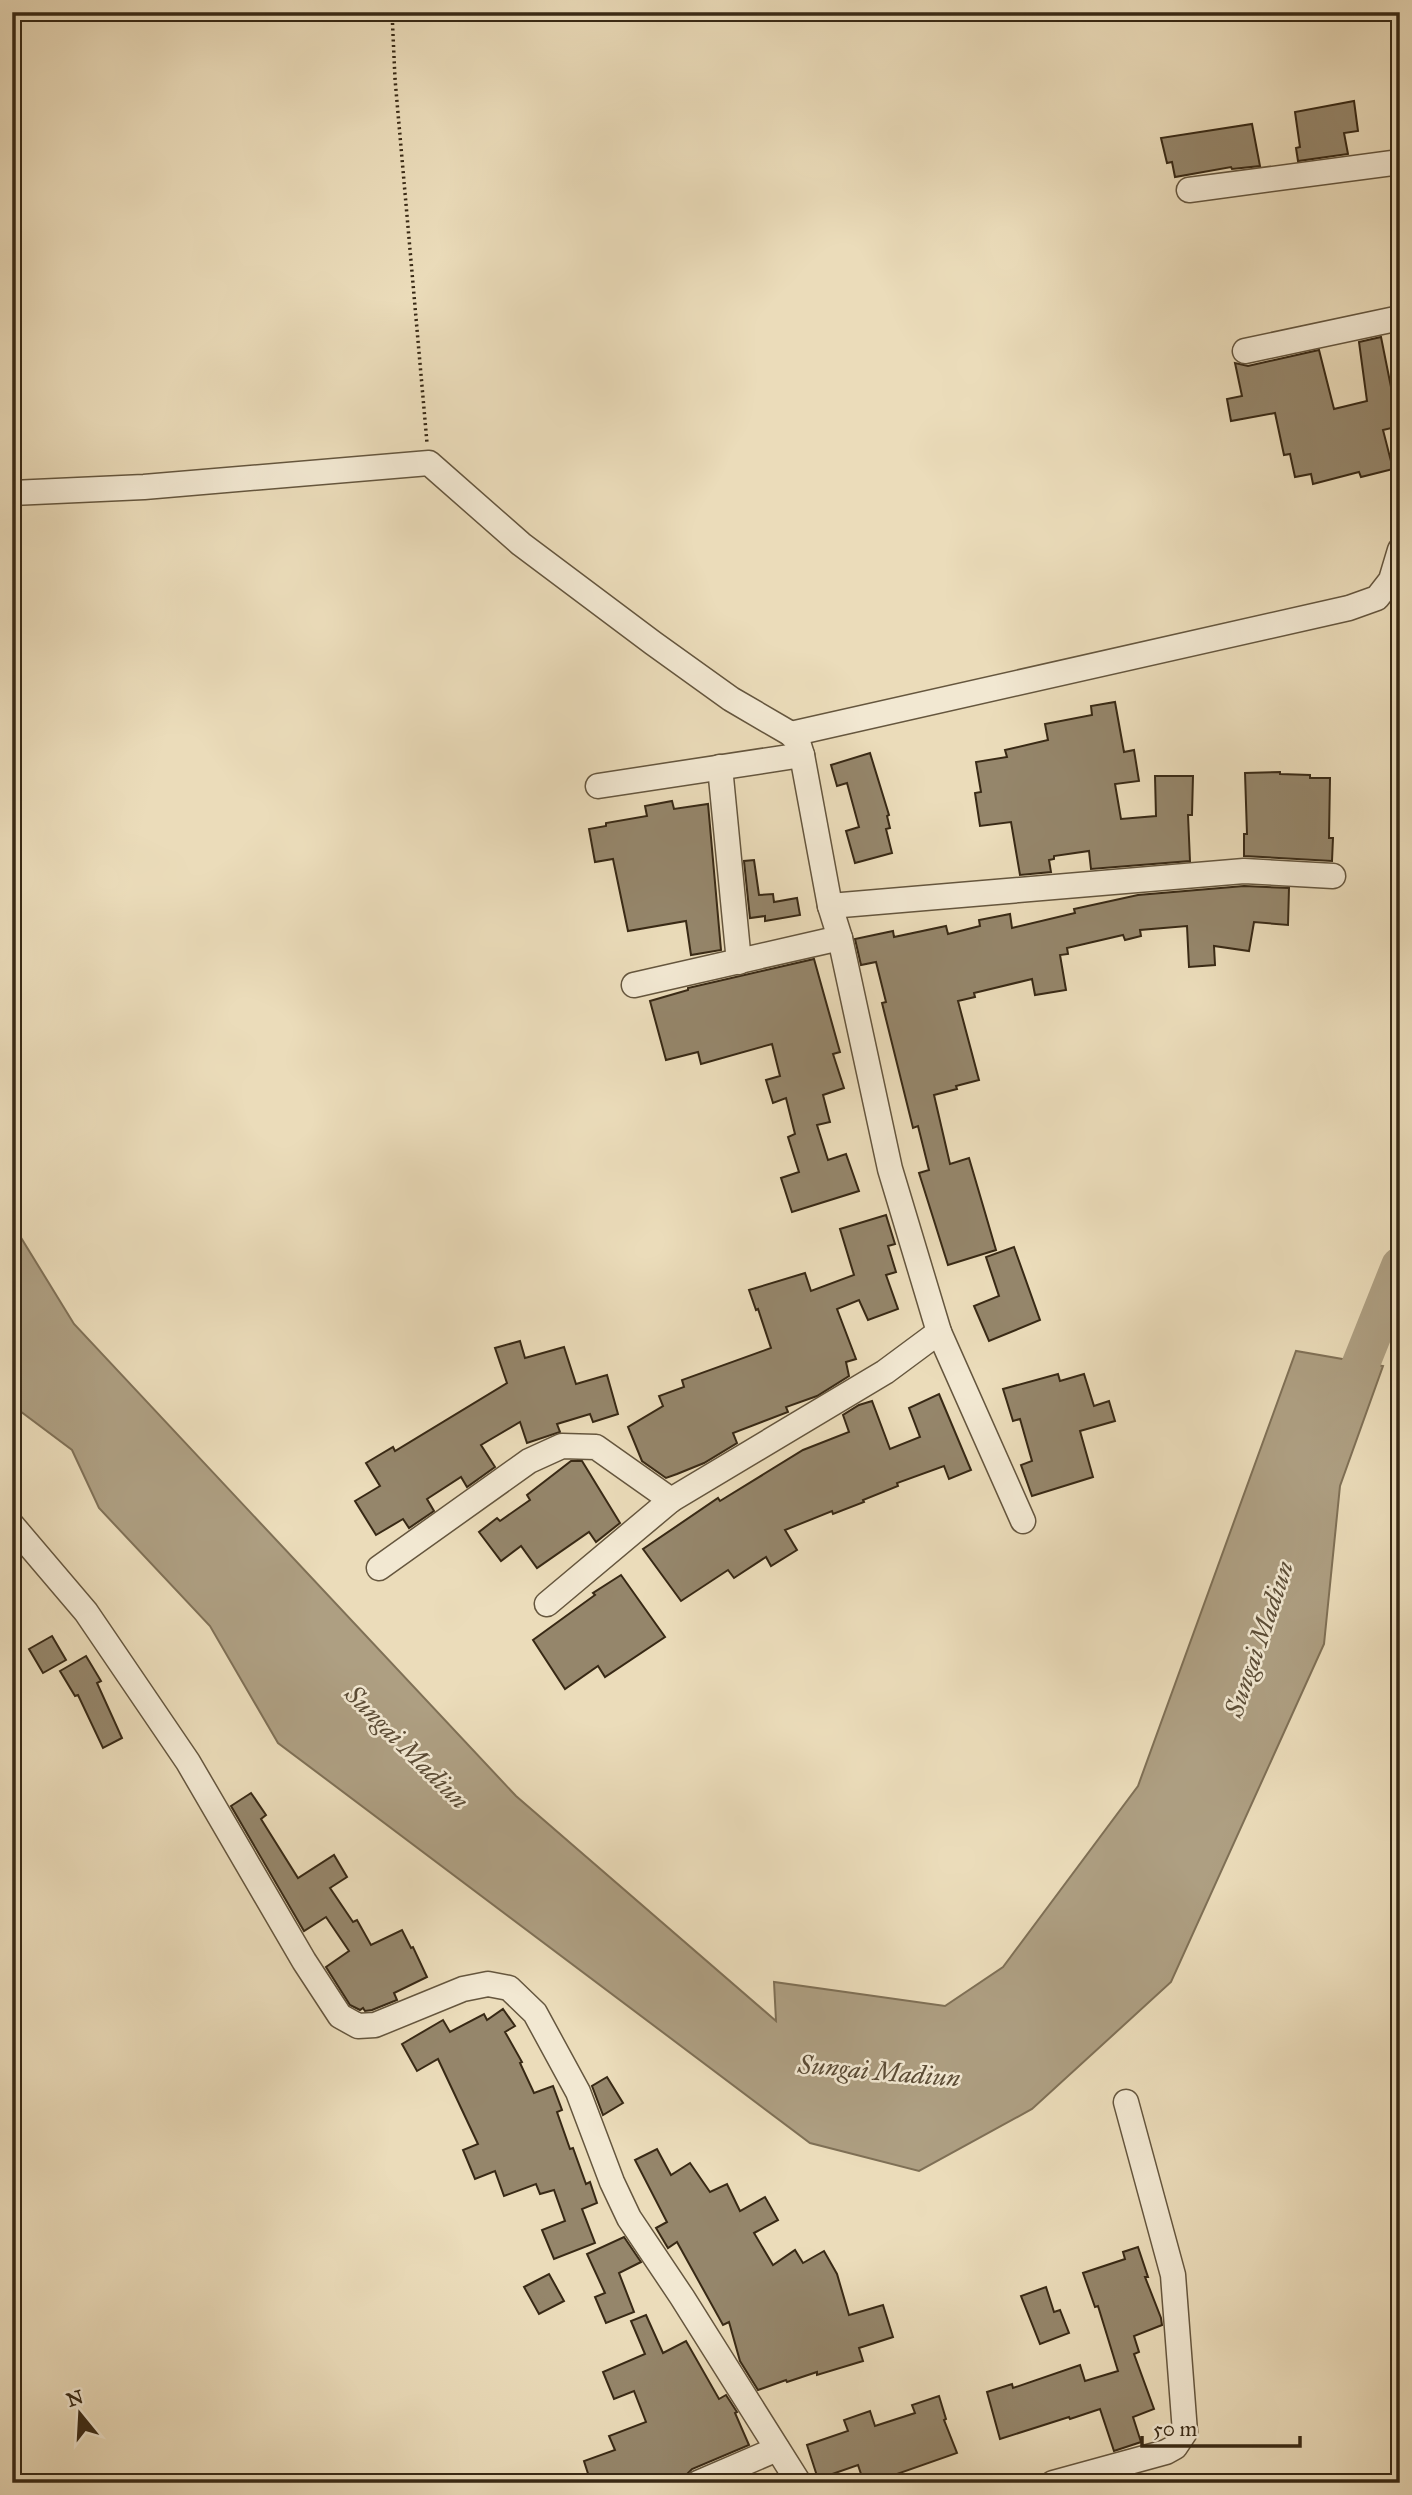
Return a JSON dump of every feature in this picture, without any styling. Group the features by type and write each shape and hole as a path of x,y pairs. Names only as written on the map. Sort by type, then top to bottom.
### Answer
{"street":[{"path":"1189,190 1400,162"},
{"path":"1245,351 1400,318"},
{"path":"12,494 144,487 429,463 521,544 642,635 797,744 830,906 840,938 890,1169 939,1332 1023,1521"},
{"path":"598,786 720,767 797,744 1349,608 1377,598 1391,580 1400,550"},
{"path":"720,767 739,962"},
{"path":"830,906 1244,871 1333,876"},
{"path":"634,985 840,938"},
{"path":"547,1604 671,1500 885,1372 939,1332"},
{"path":"379,1568 529,1461 562,1447 596,1447 671,1500"},
{"path":"12,1525 86,1612 188,1762 304,1961 340,2016 358,2026 375,2025 463,1989 488,1984 509,1988 535,2013 578,2092 612,2182 629,2218 799,2483"},
{"path":"1053,2483 1166,2452 1175,2447 1185,2432 1173,2274 1126,2102"},
{"path":"698,2483 777,2449"}],"path":[{"path":"391,12 429,463"}],"water":[{"path":"12,1223 74,1324 516,1796 776,2021 774,1982 945,2006 1003,1967 1138,1786 1296,1351 1383,1366 1340,1486 1324,1644 1171,1982 1032,2109 919,2171 810,2143 278,1743 210,1626 99,1508 72,1450 12,1405"}],"building":[{"path":"1354,101 1358,131 1344,133 1348,154 1298,161 1296,148 1300,147 1295,112"},
{"path":"1252,124 1260,166 1231,167 1175,177 1172,162 1167,163 1161,138"},
{"path":"1381,337 1393,397 1397,395 1400,406 1400,426 1383,430 1393,469 1361,477 1359,472 1313,484 1311,474 1295,477 1290,454 1284,455 1275,413 1231,421 1227,399 1242,396 1235,363 1248,366 1319,350 1334,409 1367,401 1359,342"},
{"path":"1115,702 1124,752 1134,750 1139,781 1115,784 1121,819 1156,816 1155,776 1193,776 1192,815 1188,815 1190,861 1091,869 1089,851 1054,856 1054,859 1049,860 1051,872 1020,875 1011,822 980,826 975,793 981,792 976,762 1007,757 1005,750 1048,740 1045,724 1092,715 1091,706"},
{"path":"870,753 889,815 890,828 886,829 892,853 855,863 846,831 859,827 847,783 837,786 831,765"},
{"path":"1245,773 1310,775 1310,778 1330,778 1329,838 1333,838 1332,861 1244,856 1244,834 1247,834"},
{"path":"672,801 674,809 708,804 721,950 691,955 686,921 628,931 613,859 595,862 589,829 606,826 606,823 647,816 645,806"},
{"path":"754,860 759,895 773,894 774,902 797,898 800,915 765,921 765,916 750,918 744,861"},
{"path":"1244,886 1289,888 1288,925 1254,922 1249,951 1214,946 1215,965 1189,967 1187,926 1140,930 1141,936 1125,940 1123,935 1067,948 1068,954 1060,955 1066,990 1035,995 1032,979 974,993 975,997 958,1001 979,1080 934,1095 950,1164 969,1158 996,1250 948,1265 919,1173 929,1170 918,1126 913,1128 882,1003 886,1002 876,962 861,965 855,939 893,931 894,937 946,926 948,934 980,926 979,920 1010,914 1012,928 1075,913 1074,909 1138,895"},
{"path":"814,959 840,1052 833,1054 844,1088 823,1095 830,1122 817,1125 828,1160 846,1154 859,1191 792,1212 781,1178 799,1172 788,1137 795,1134 786,1098 773,1103 766,1080 780,1076 772,1044 701,1064 698,1052 666,1060 650,1001 688,988"},
{"path":"886,1215 895,1244 888,1246 896,1272 886,1275 898,1309 868,1320 859,1300 837,1309 856,1359 846,1362 849,1376 817,1396 786,1407 788,1412 733,1433 737,1443 704,1463 666,1478 642,1461 628,1427 663,1406 659,1396 684,1387 682,1380 771,1348 749,1290 805,1273 811,1291 854,1275 840,1229"},
{"path":"1014,1247 1040,1320 989,1341 974,1306 999,1296 986,1257"},
{"path":"520,1341 525,1358 564,1347 576,1384 607,1375 618,1414 593,1422 590,1414 557,1424 560,1432 527,1443 520,1422 481,1445 495,1467 467,1487 461,1477 427,1499 434,1511 409,1528 403,1519 376,1535 355,1501 380,1486 366,1463 393,1447 395,1451 507,1383 495,1348"},
{"path":"1058,1374 1060,1381 1084,1374 1094,1406 1109,1401 1115,1421 1080,1431 1093,1477 1032,1496 1021,1465 1032,1461 1020,1419 1013,1421 1003,1389"},
{"path":"939,1394 971,1470 949,1479 944,1466 897,1483 898,1486 863,1500 864,1502 833,1514 832,1511 785,1530 797,1550 771,1566 766,1557 734,1578 728,1570 681,1601 643,1549 718,1498 720,1501 803,1450 849,1432 843,1415 859,1405 872,1401 890,1449 920,1437 909,1408"},
{"path":"571,1461 582,1461 620,1523 596,1542 589,1532 537,1568 521,1546 501,1561 479,1532 497,1518 500,1521 530,1500 527,1495"},
{"path":"621,1575 665,1637 605,1677 598,1666 565,1689 533,1640 595,1595 593,1593"},
{"path":"52,1636 66,1660 43,1673 29,1649"},
{"path":"86,1656 101,1681 97,1683 122,1738 103,1748 78,1695 75,1696 60,1671"},
{"path":"251,1793 266,1815 261,1819 298,1878 334,1855 347,1877 330,1888 353,1922 357,1920 371,1945 402,1930 427,1977 394,1993 397,2000 372,2010 360,2010 350,2005 326,1967 349,1951 326,1917 304,1931 231,1806"},
{"path":"503,2009 515,2026 505,2032 522,2062 520,2063 534,2093 553,2086 562,2110 557,2112 570,2149 573,2148 586,2184 590,2182 597,2203 582,2209 595,2243 554,2259 542,2230 565,2221 554,2190 540,2194 536,2184 504,2196 495,2171 475,2179 463,2150 478,2144 438,2059 417,2071 402,2044 443,2020 450,2032 484,2014 487,2020"},
{"path":"607,2077 623,2103 603,2115 592,2086"},
{"path":"657,2149 671,2175 690,2163 710,2192 727,2184 740,2211 765,2197 778,2220 754,2233 773,2265 795,2250 803,2263 824,2251 837,2274 849,2315 883,2305 893,2337 859,2348 863,2361 817,2375 817,2372 787,2382 786,2380 758,2390 740,2361 729,2322 723,2325 677,2242 668,2248 656,2228 667,2222 635,2160"},
{"path":"624,2237 641,2262 619,2273 634,2312 606,2323 595,2297 605,2293 587,2254"},
{"path":"1138,2247 1148,2277 1145,2277 1162,2325 1134,2336 1139,2352 1134,2354 1154,2409 1133,2417 1141,2442 1114,2451 1100,2409 1000,2439 987,2392 1012,2384 1013,2388 1080,2365 1085,2381 1118,2371 1098,2306 1095,2307 1083,2273 1125,2259 1123,2252"},
{"path":"549,2274 564,2301 539,2314 524,2287"},
{"path":"1046,2287 1054,2312 1060,2310 1069,2333 1040,2344 1021,2296"},
{"path":"646,2315 663,2353 686,2341 719,2399 726,2395 737,2412 735,2413 749,2445 692,2469 683,2483 591,2483 584,2461 615,2450 609,2436 646,2422 634,2391 614,2399 603,2372 645,2354 631,2321"},
{"path":"939,2396 946,2419 944,2420 957,2453 891,2476 894,2483 864,2483 858,2465 818,2479 807,2445 848,2431 844,2420 870,2411 875,2426 915,2413 912,2405"}],"waterway":[{"name":"Sungai Madiun","path":"1342,1411 1400,1266"}]}
